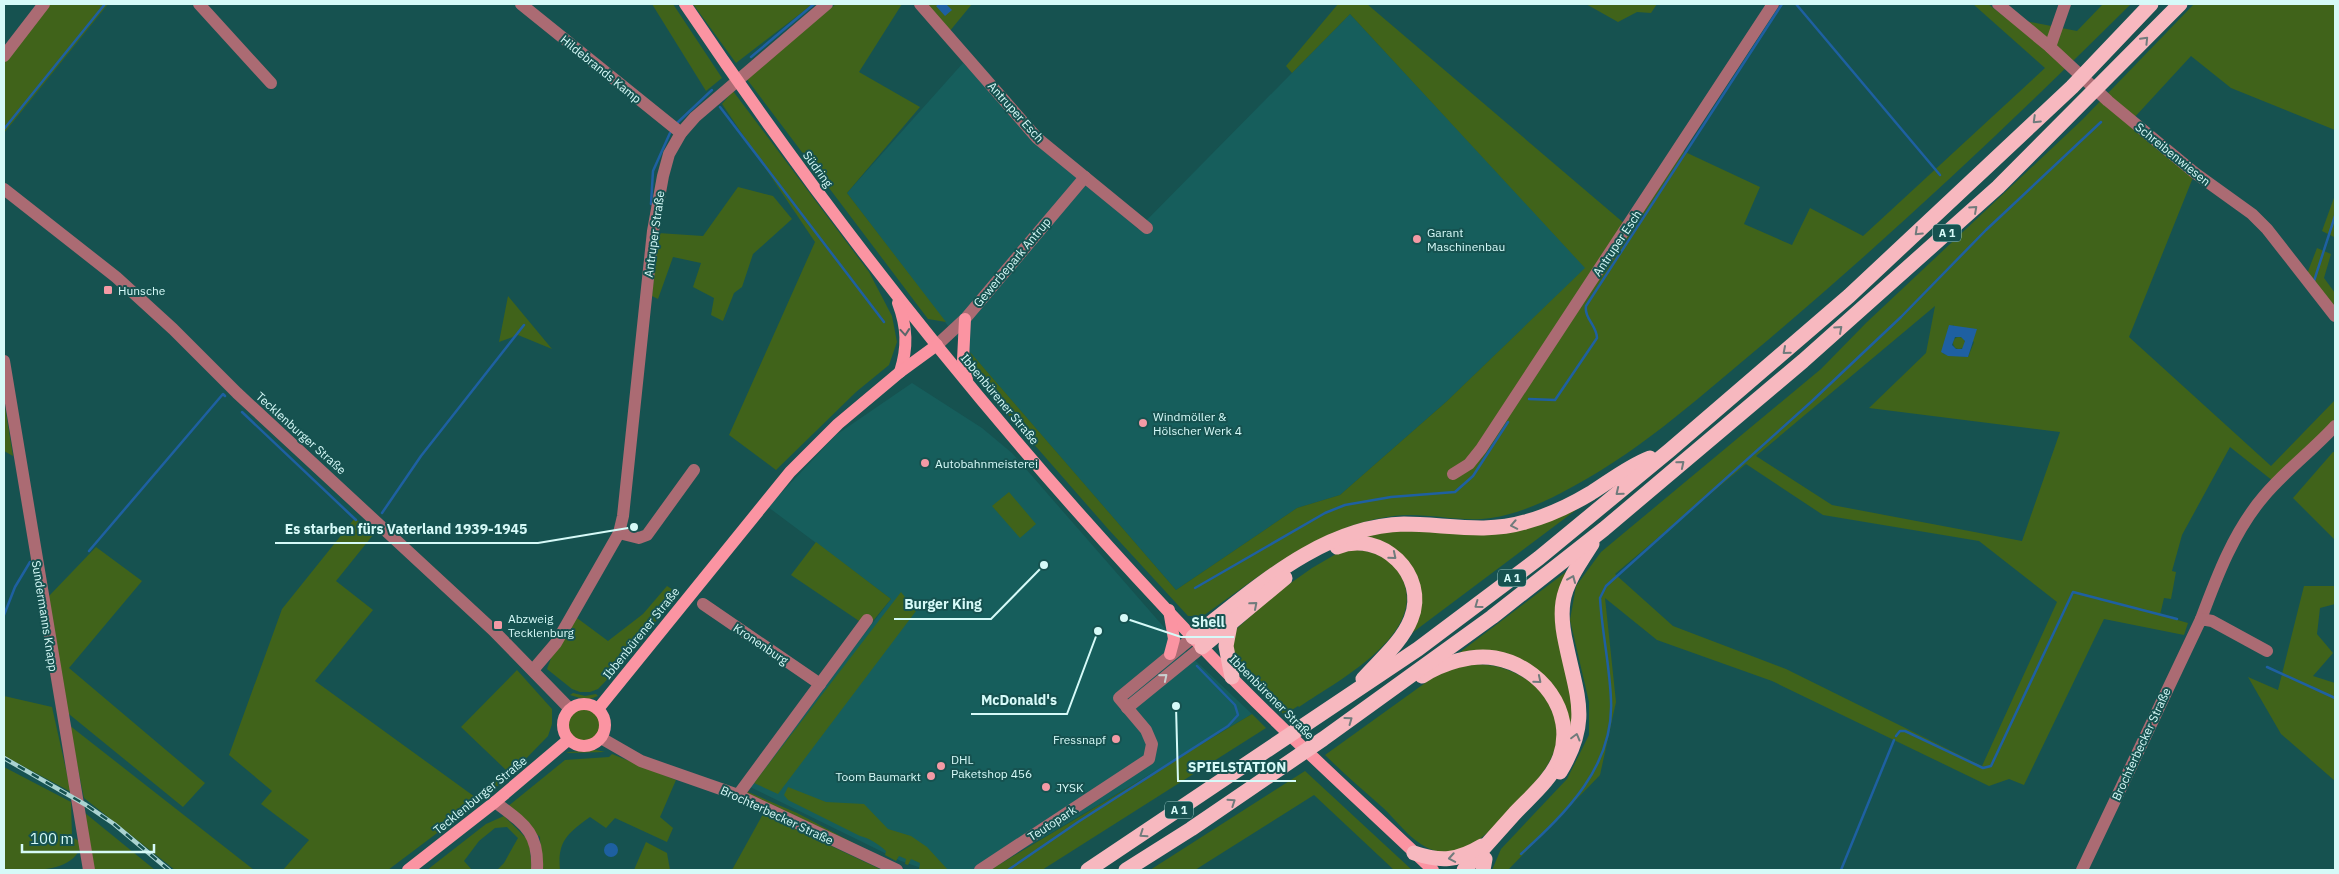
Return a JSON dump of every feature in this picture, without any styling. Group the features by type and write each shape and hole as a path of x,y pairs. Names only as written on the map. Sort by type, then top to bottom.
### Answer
{"highway":[{"name":"A 1","path":"1088,870 1418,649 1496,591 1670,450 1849,296 2072,86 2152,4"},
{"name":"A 1","path":"1126,870 1191,830 1287,765 1492,618 1604,529 1803,361 1969,213 2087,100 2180,4"},
{"path":"1198,642 1278,573 1331,542 1375,528 1403,524 1489,528 1525,522 1560,509 1646,459 1670,450"},
{"path":"1482,867 1496,843 1560,773 1578,737 1580,709 1563,632 1562,602 1578,566 1604,529"},
{"path":"1198,642 1230,625 1285,579 1323,553 1341,545 1357,543 1367,544 1387,551 1402,564 1412,583 1414,594 1411,619 1395,644 1347,697"},
{"path":"1230,625 1226,646 1232,677"},
{"path":"1375,702 1426,673 1461,659 1495,658 1521,668 1541,680 1559,704 1564,731 1560,756 1547,778 1464,870"},
{"path":"1414,853 1435,860 1454,858 1470,853 1488,843"}],"main road":[{"name":"Südring","path":"685,4 748,97 895,294 937,345"},
{"path":"895,294 904,320 906,340 900,372"},
{"path":"965,319 962,360 968,382"},
{"name":"Ibbenbürener Straße","path":"598,709 790,472 838,424 900,372 937,345 1041,469 1198,642 1433,870"},
{"path":"1169,610 1174,640 1170,654"},
{"path":"583,704 598,709 605,725 602,738 596,743 582,746 568,740 563,721 570,709 583,704"},
{"name":"Tecklenburger Straße","path":"408,870 496,802 568,740"}],"street":[{"path":"4,56 44,4"},
{"path":"200,4 271,83"},
{"name":"Hildebrands Kamp","path":"521,4 681,134"},
{"name":"Antruper Straße","path":"533,670 556,643 619,533 624,506 653,231 669,154 681,134 710,103 827,4"},
{"name":"Antruper Esch","path":"920,4 1037,138 1147,228"},
{"name":"Antruper Esch","path":"1453,474 1469,464 1481,449 1773,4"},
{"name":"Schreibenwiesen","path":"1998,4 2050,46 2115,107 2195,173 2252,214 2335,316"},
{"path":"2050,46 2065,4"},
{"name":"Gewerbepark Antrup","path":"937,345 965,319 1085,177"},
{"name":"Tecklenburger Straße","path":"4,189 118,279 533,670 570,709"},
{"name":"Sundermanns Knapp","path":"4,360 89,870"},
{"name":"Brochterbecker Straße","path":"2082,870 2201,619 2243,522 2265,494 2314,450 2335,426"},
{"path":"619,533 640,538 647,535 694,470"},
{"name":"Kronenburg","path":"703,604 820,684"},
{"path":"2201,619 2212,621 2267,651"},
{"path":"738,795 866,620"},
{"path":"1123,703 1170,654 1198,642"},
{"path":"1123,703 1198,642"},
{"name":"Teutopark","path":"980,870 1149,759 1152,744 1146,730 1123,703"},
{"name":"Brochterbecker Straße","path":"602,738 641,761 738,795 897,870"},
{"path":"496,802 529,831 535,839 538,854 537,870"}],"shaded area":[{"path":"1350,14 1586,268 1446,402 1340,495 1297,508 1176,590 955,335 847,193 963,63 1088,185 1138,229"},
{"path":"912,383 982,428 1012,453 1183,649 1252,714 988,870 927,870 901,861 748,786 891,599 768,507 836,435"}],"green space":[{"path":"48,4 108,4 4,133 4,62"},
{"path":"652,4 673,4 722,78 706,91"},
{"path":"693,4 813,4 736,63"},
{"path":"836,4 902,4 859,72 920,107 847,193 946,322 928,319 746,78"},
{"path":"925,4 972,4 949,32"},
{"path":"1338,4 1367,4 1625,224 1683,151 1760,187 1744,224 1792,245 1810,208 1863,236 2045,68 1973,4 1988,4 2005,17 2077,31 2103,4 2131,4 2040,93 1852,267 1663,427 1614,462 1553,497 1510,514 1479,519 1418,515 1394,516 1367,521 1341,530 1292,554 1203,616 1188,616 1109,530 983,386 970,352 1176,590 1297,508 1340,495 1446,402 1585,268 1350,14 1292,73 1286,66"},
{"path":"1586,4 1657,4 1651,13 1637,12 1618,22"},
{"path":"2194,4 2335,4 2335,130 2231,88 2191,56 2133,119 2196,170 2129,337 2271,466 2335,400 2335,419 2329,428 2273,481 2230,447 2182,535 2172,571 2176,572 2171,599 2164,598 2160,615 2188,623 2184,635 2104,619 2024,785 2009,779 1989,786 1772,681 1657,640 1605,598 1616,702 1600,775 1508,870 1492,870 1501,849 1567,779 1589,735 1589,702 1570,620 1576,586 1601,552 1821,369 1866,323 2083,119","holes":["1935,306 1926,353 1869,408 2060,432 2022,541 1832,505 1756,456","1953,325 1974,342 1968,357 1943,354","1746,464 1823,515 1979,541 2057,602 1982,766 1786,669 1673,626 1615,574"]},
{"path":"733,91 869,272 892,316 897,342 889,365 856,392 776,470 729,435 815,242 722,104"},
{"path":"738,187 773,196 792,219 753,254 742,287 734,293 723,321 711,315 714,298 693,287 701,263 673,257 658,299 652,296 658,233 703,236"},
{"path":"2335,195 2335,233 2334,237 2322,231"},
{"path":"2317,248 2331,254 2324,278 2335,293 2335,309 2307,274"},
{"path":"508,296 552,349 518,335 499,342"},
{"path":"1961,337 1964,338 1964,348 1957,349 1954,348 1953,341 1954,338"},
{"path":"4,401 13,456 4,451"},
{"path":"2335,452 2335,540 2293,498"},
{"path":"1009,492 1036,524 1020,538 992,506"},
{"path":"1584,504 1404,639 1411,626 1410,571 1354,536 1391,528 1473,532"},
{"path":"355,518 373,535 336,581 373,610 315,681 475,797 506,770 461,727 517,670 552,709 552,724 548,736 511,774 485,797 388,870 283,870 309,840 261,804 272,791 229,755 282,609"},
{"path":"816,542 891,599 868,627 791,575"},
{"path":"96,547 142,581 69,668 205,783 183,807 64,710 49,596"},
{"path":"1352,550 1373,553 1385,559 1396,568 1407,595 1403,616 1393,635 1356,669 1284,715 1237,662 1232,644 1234,631 1278,592 1312,568 1336,554"},
{"path":"1571,568 1564,584 1577,704 1565,750 1542,677 1455,656"},
{"path":"667,586 678,593 625,661 598,689 590,692 580,692 572,689 547,669 553,653 577,618 608,641 643,614"},
{"path":"2304,586 2335,586 2335,604 2320,608 2317,634 2333,653 2313,676 2335,683 2335,781 2281,734 2248,677 2278,690"},
{"path":"901,592 916,611 778,794 754,783"},
{"path":"1470,664 1503,668 1526,679 1536,687 1544,696 1552,711 1557,725 1557,739 1554,752 1540,777 1489,832 1461,850 1440,852 1422,845 1325,755 1432,678 1454,668"},
{"path":"573,693 585,696 596,694 598,696 587,700 570,695"},
{"path":"4,696 52,707 71,792 4,756"},
{"path":"584,709 590,710 595,714 599,719 599,731 595,736 590,740 584,741 578,740 573,736 569,731 568,725 569,719 573,714 578,710"},
{"path":"1252,714 1266,728 1042,870 990,870"},
{"path":"69,725 254,870 175,870 84,798"},
{"path":"596,750 605,752 566,753 569,752"},
{"path":"612,754 676,780 660,817 673,828 667,842 615,818 606,828 590,817 570,833 562,845 560,870 541,870 540,837 507,807 565,760 609,757"},
{"path":"4,767 71,802 72,837 79,841 80,849 67,863 47,869 4,870"},
{"path":"1305,771 1412,870 1394,870 1314,795 1195,870 1150,870"},
{"path":"788,787 826,802 864,804 888,829 911,836 927,847 948,870 919,869 920,863 911,859 908,865 905,864 906,859 899,856 896,861 885,855 886,851 881,846 867,838 788,800 784,795"},
{"path":"746,791 797,813 876,855 748,795"},
{"path":"85,813 155,870 94,870"},
{"path":"763,814 882,870 732,870"},
{"path":"504,816 529,841 532,870 497,870 504,863 518,838 507,827 495,828 479,841 464,861 472,870 427,870 486,824"},
{"path":"646,842 667,853 670,870 634,870"}],"water":[{"path":"946,4 952,10 945,16 936,6"},
{"path":"1949,325 1977,329 1968,357 1948,356 1941,352","holes":["1955,337 1961,337 1965,341 1962,349 1956,349 1952,345"]},
{"path":"611,843 616,845 618,850 616,855 611,857 606,855 604,850 606,845"}],"waterway":[{"path":"4,129 105,4"},
{"path":"751,57 814,4"},
{"path":"1529,399 1555,400 1597,338 1587,314 1586,306 1782,4"},
{"path":"1796,4 1940,175"},
{"path":"677,123 712,90"},
{"path":"720,107 884,322"},
{"path":"1521,854 1570,805 1596,767 1605,747 1610,725 1611,701 1600,598 1606,586 1811,402 1901,317 1986,230 2101,122"},
{"path":"651,204 653,171 670,133"},
{"path":"2314,281 2335,216"},
{"path":"382,513 421,456 524,325"},
{"path":"89,551 223,394 225,396"},
{"path":"242,412 356,520"},
{"path":"1195,588 1325,513 1345,505 1391,497 1455,492 1473,476 1508,422"},
{"path":"4,615 15,587 30,562"},
{"path":"1896,736 1900,731 1905,731 1983,768 1991,766 2073,592 2177,619"},
{"path":"1008,870 1078,822 1228,726 1238,715 1235,705 1197,666"},
{"path":"2267,667 2335,698"},
{"path":"1841,870 1894,740"}],"railway":[{"path":"4,758 86,805 114,824 169,870"}],"place":[{"name":"Garant Maschinenbau","path":"1417,239"},
{"name":"Hunsche","path":"108,290"},
{"name":"Windmöller & Hölscher Werk 4","path":"1143,423"},
{"name":"Autobahnmeisterei","path":"925,463"},
{"name":"Es starben fürs Vaterland 1939-1945","path":"634,527"},
{"name":"Burger King","path":"1044,565"},
{"name":"Shell","path":"1124,618"},
{"name":"Abzweig Tecklenburg","path":"498,625"},
{"name":"McDonald's","path":"1098,631"},
{"name":"SPIELSTATION","path":"1176,706"},
{"name":"Fressnapf","path":"1116,739"},
{"name":"DHL Paketshop 456","path":"941,766"},
{"name":"Toom Baumarkt","path":"931,776"},
{"name":"JYSK","path":"1046,787"}]}
